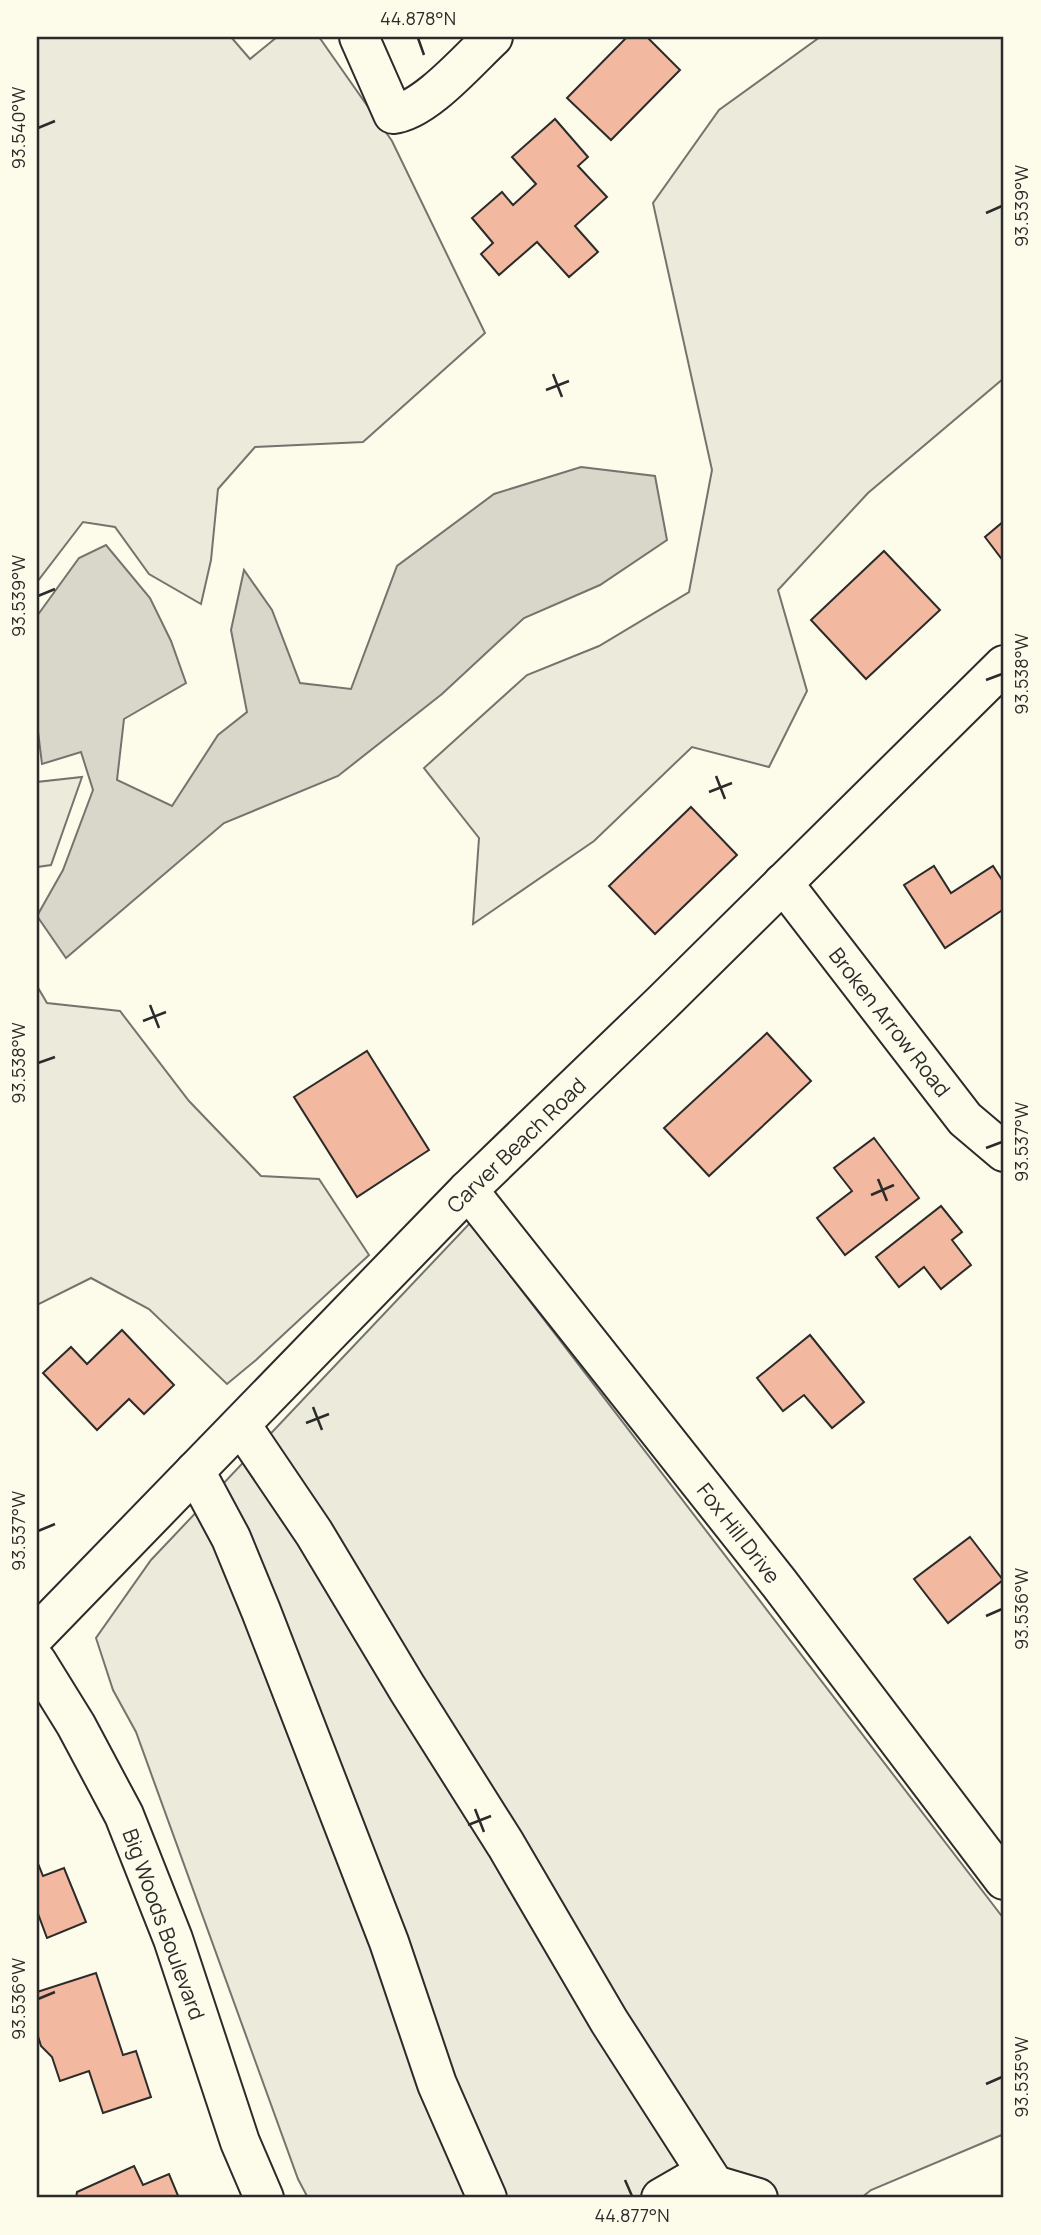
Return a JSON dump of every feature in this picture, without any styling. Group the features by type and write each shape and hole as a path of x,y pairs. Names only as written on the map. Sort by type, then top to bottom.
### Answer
{"street":[{"path":"359,37 393,114 407,112 425,100 494,37"},
{"name":"Carver Beach Road","path":"37,1634 468,1190 1004,664"},
{"name":"Broken Arrow Road","path":"783,883 965,1119 1004,1152"},
{"name":"Fox Hill Drive","path":"468,1190 779,1583 1004,1880"},
{"path":"241,1424 314,1533 506,1845 608,2021 715,2186"},
{"path":"195,1471 231,1538 261,1611 389,1942 437,2084 487,2198"},
{"name":"Big Woods Boulevard","path":"37,1662 76,1725 124,1815 173,1939 240,2142 264,2198"},
{"path":"661,2198 694,2179 758,2198"}],"shaded area":[{"path":"37,37 231,37 250,59 277,37 319,37 392,141 485,333 363,442 255,447 218,489 211,560 201,604 149,574 115,527 83,522 37,582"},
{"path":"820,37 1004,37 1004,378 868,493 778,590 807,691 769,767 692,747 594,841 473,924 479,838 424,768 527,675 599,646 689,592 712,470 653,203 719,110"},
{"path":"581,467 655,476 667,540 600,585 524,618 442,694 338,776 224,823 66,958 37,916 63,870 93,790 81,752 42,764 37,723 37,616 79,558 106,545 150,598 171,641 186,683 124,719 117,780 172,806 218,735 247,712 231,630 244,570 272,610 300,683 351,689 397,566 494,494"},
{"path":"82,777 51,865 37,867 37,782"},
{"path":"37,986 47,1003 120,1011 189,1101 261,1176 319,1179 369,1255 227,1384 149,1309 91,1278 37,1305"},
{"path":"470,1223 1004,1919 1004,2134 871,2190 861,2198 308,2198 298,2179 136,1732 113,1690 96,1638 151,1560"}],"building":[{"path":"627,37 647,37 680,70 611,140 567,98"},
{"path":"555,119 588,157 578,166 607,197 575,226 598,252 569,277 537,242 499,275 481,254 493,243 472,218 502,192 513,205 536,184 512,157"},
{"path":"1004,521 1004,562 985,537"},
{"path":"884,551 940,610 866,679 811,620"},
{"path":"691,807 737,855 655,934 609,886"},
{"path":"934,866 951,893 993,866 1004,883 1004,909 945,948 904,885"},
{"path":"767,1033 811,1081 709,1176 664,1128"},
{"path":"367,1051 429,1150 357,1197 294,1097"},
{"path":"874,1138 919,1198 845,1255 817,1218 852,1191 834,1168"},
{"path":"941,1206 962,1232 952,1240 971,1265 941,1289 924,1267 899,1287 876,1257"},
{"path":"122,1330 174,1385 144,1414 129,1399 97,1430 43,1373 71,1347 87,1364"},
{"path":"810,1335 864,1402 832,1428 804,1395 783,1411 757,1378"},
{"path":"970,1537 1003,1580 948,1623 914,1579"},
{"path":"37,1861 43,1876 64,1868 86,1922 47,1938 37,1911"},
{"path":"96,1973 123,2055 136,2051 151,2097 103,2113 89,2071 60,2081 52,2057 41,2046 37,2033 37,1992"},
{"path":"134,2166 143,2185 169,2174 179,2198 76,2198 77,2192"}]}
